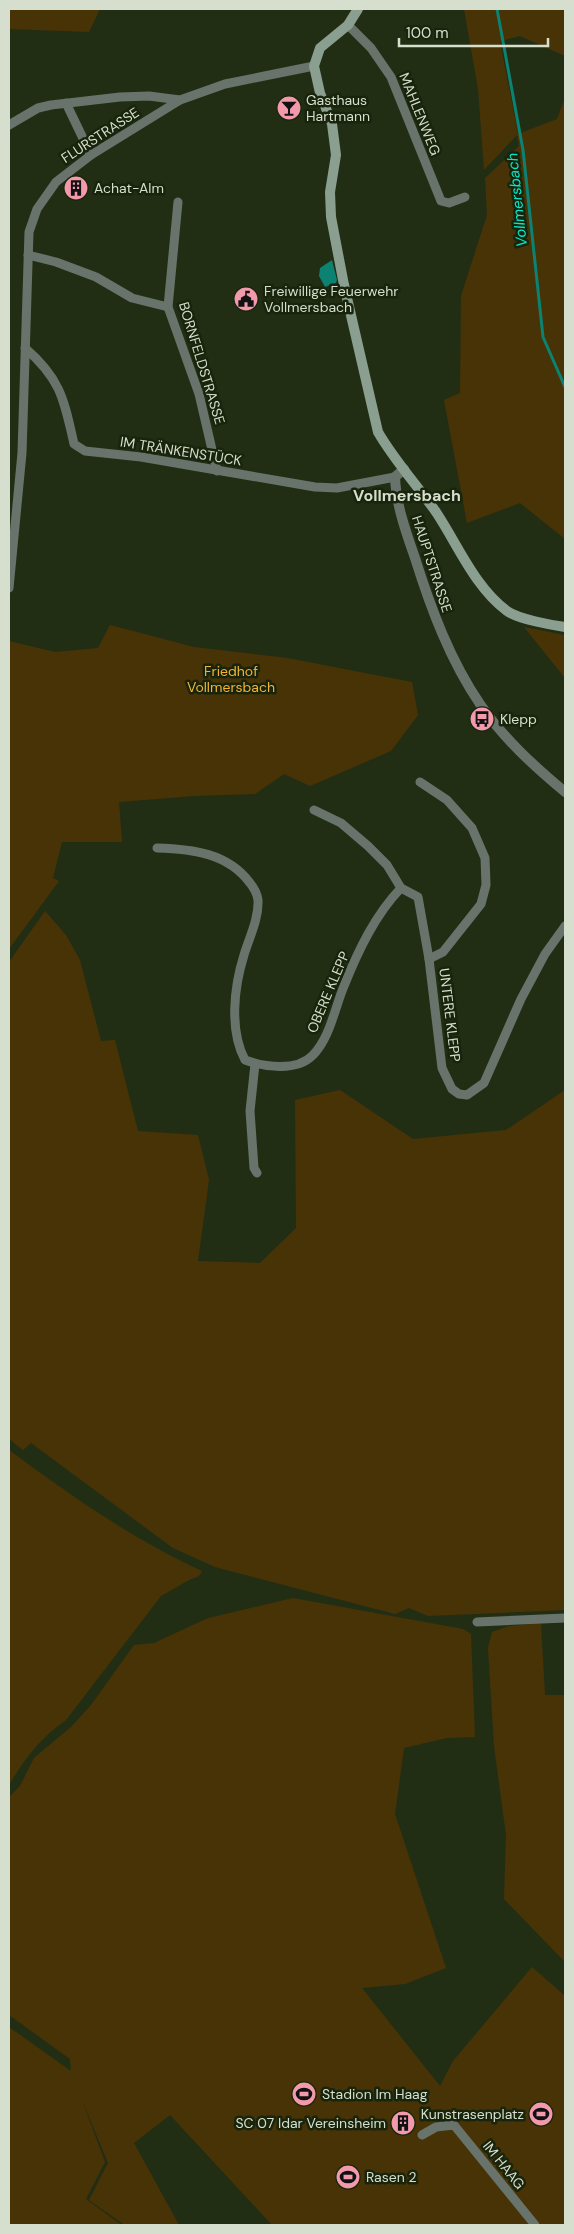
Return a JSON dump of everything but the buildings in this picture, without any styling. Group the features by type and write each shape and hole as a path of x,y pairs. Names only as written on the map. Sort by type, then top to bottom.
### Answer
{"main road":[{"path":"358,9 348,25 320,48 314,66 320,93 332,124 336,155 330,192 331,217 378,432 388,449 453,538 482,588 508,612 553,625 565,626"}],"street":[{"name":"MAHLENWEG","path":"348,25 372,48 391,77 441,201 450,203 465,197"},
{"path":"9,125 38,108 120,97 149,96 180,100 225,84 314,66"},
{"name":"FLURSTRASSE","path":"9,588 22,453 29,232 37,210 56,182 91,155 180,100"},
{"path":"66,103 91,155"},
{"name":"BORNFELDSTRASSE","path":"178,202 168,307 199,394 217,471"},
{"path":"28,255 56,262 96,277 132,298 168,307"},
{"name":"IM TRÄNKENSTÜCK","path":"25,348 42,363 61,391 74,444 85,451 141,457 315,488 337,488 395,477"},
{"path":"395,477 404,469"},
{"name":"HAUPTSTRASSE","path":"395,477 395,491 403,522 432,612 468,684 481,706 511,742 565,792"},
{"path":"420,782 447,800 472,828 484,858 486,885 481,904 443,952 429,959"},
{"path":"314,810 340,823 368,846 387,865 401,888"},
{"path":"157,848 197,851 220,858 243,873 255,889 258,899 257,912 240,974 234,1032 238,1048 245,1060 255,1064 250,1111 254,1168 257,1172"},
{"name":"UNTERE KLEPP","path":"401,888 418,897 429,959 442,1068 452,1089 458,1094 467,1095 484,1083 521,999 545,954 565,926"},
{"name":"OBERE KLEPP","path":"255,1064 292,1066 313,1056 326,1035 344,984 371,928 401,888"},
{"path":"477,1622 565,1618"},
{"name":"IM HAAG","path":"422,2136 436,2127 454,2125 535,2225"}],"green space":[{"path":"9,9 100,9 89,32 9,29"},
{"path":"464,9 565,9 565,56 520,36 500,41 518,134 557,119 565,98 565,539 520,503 467,523 444,400 460,393 461,296 487,215 485,178 519,146 517,135 484,170 478,89"},
{"name":"Friedhof Vollmersbach","path":"110,625 194,647 287,658 412,682 418,715 391,751 310,786 284,774 255,794 194,796 119,802 122,842 62,842 53,878 59,881 9,949 9,641 55,652 98,648"},
{"path":"524,627 565,635 565,678"},
{"path":"45,911 66,935 80,960 101,1041 115,1040 138,1131 198,1135 209,1180 198,1261 260,1263 296,1228 295,1100 340,1090 413,1139 506,1130 565,1090 565,1610 428,1616 409,1608 395,1614 215,1567 173,1548 31,1443 23,1450 9,1439 9,962"},
{"path":"9,1450 78,1500 126,1531 202,1571 199,1576 161,1596 66,1720 48,1734 34,1749 9,1785"},
{"path":"293,1598 463,1629 471,1634 475,1737 447,1738 404,1748 395,1814 446,1968 405,1984 362,1988 440,2086 453,2061 532,1967 565,1996 565,2225 272,2225 170,2115 134,2143 179,2225 122,2225 89,2200 108,2163 82,2100 105,2162 86,2199 120,2224 9,2225 9,2027 71,2071 70,2059 9,2015 9,1797 20,1786 34,1758 72,1726 91,1705 134,1645 154,1643 208,1618"},
{"path":"541,1623 545,1695 565,1695 565,1962 504,1899 506,1835 494,1746 488,1648 492,1632 509,1626"}],"water":[{"path":"332,260 337,280 336,283 325,287 319,276 320,268"}],"waterway":[{"name":"Vollmersbach","path":"497,9 523,150 543,337 565,387"}],"place":[{"name":"Gasthaus Hartmann","path":"289,108"},
{"name":"Achat-Alm","path":"76,188"},
{"name":"Freiwillige Feuerwehr Vollmersbach","path":"246,299"},
{"name":"Klepp","path":"482,719"},
{"name":"Stadion Im Haag","path":"304,2094"},
{"name":"Kunstrasenplatz","path":"541,2114"},
{"name":"SC 07 Idar Vereinsheim","path":"403,2123"},
{"name":"Rasen 2","path":"348,2177"}],"district":[{"name":"Vollmersbach","path":"407,495"}]}
